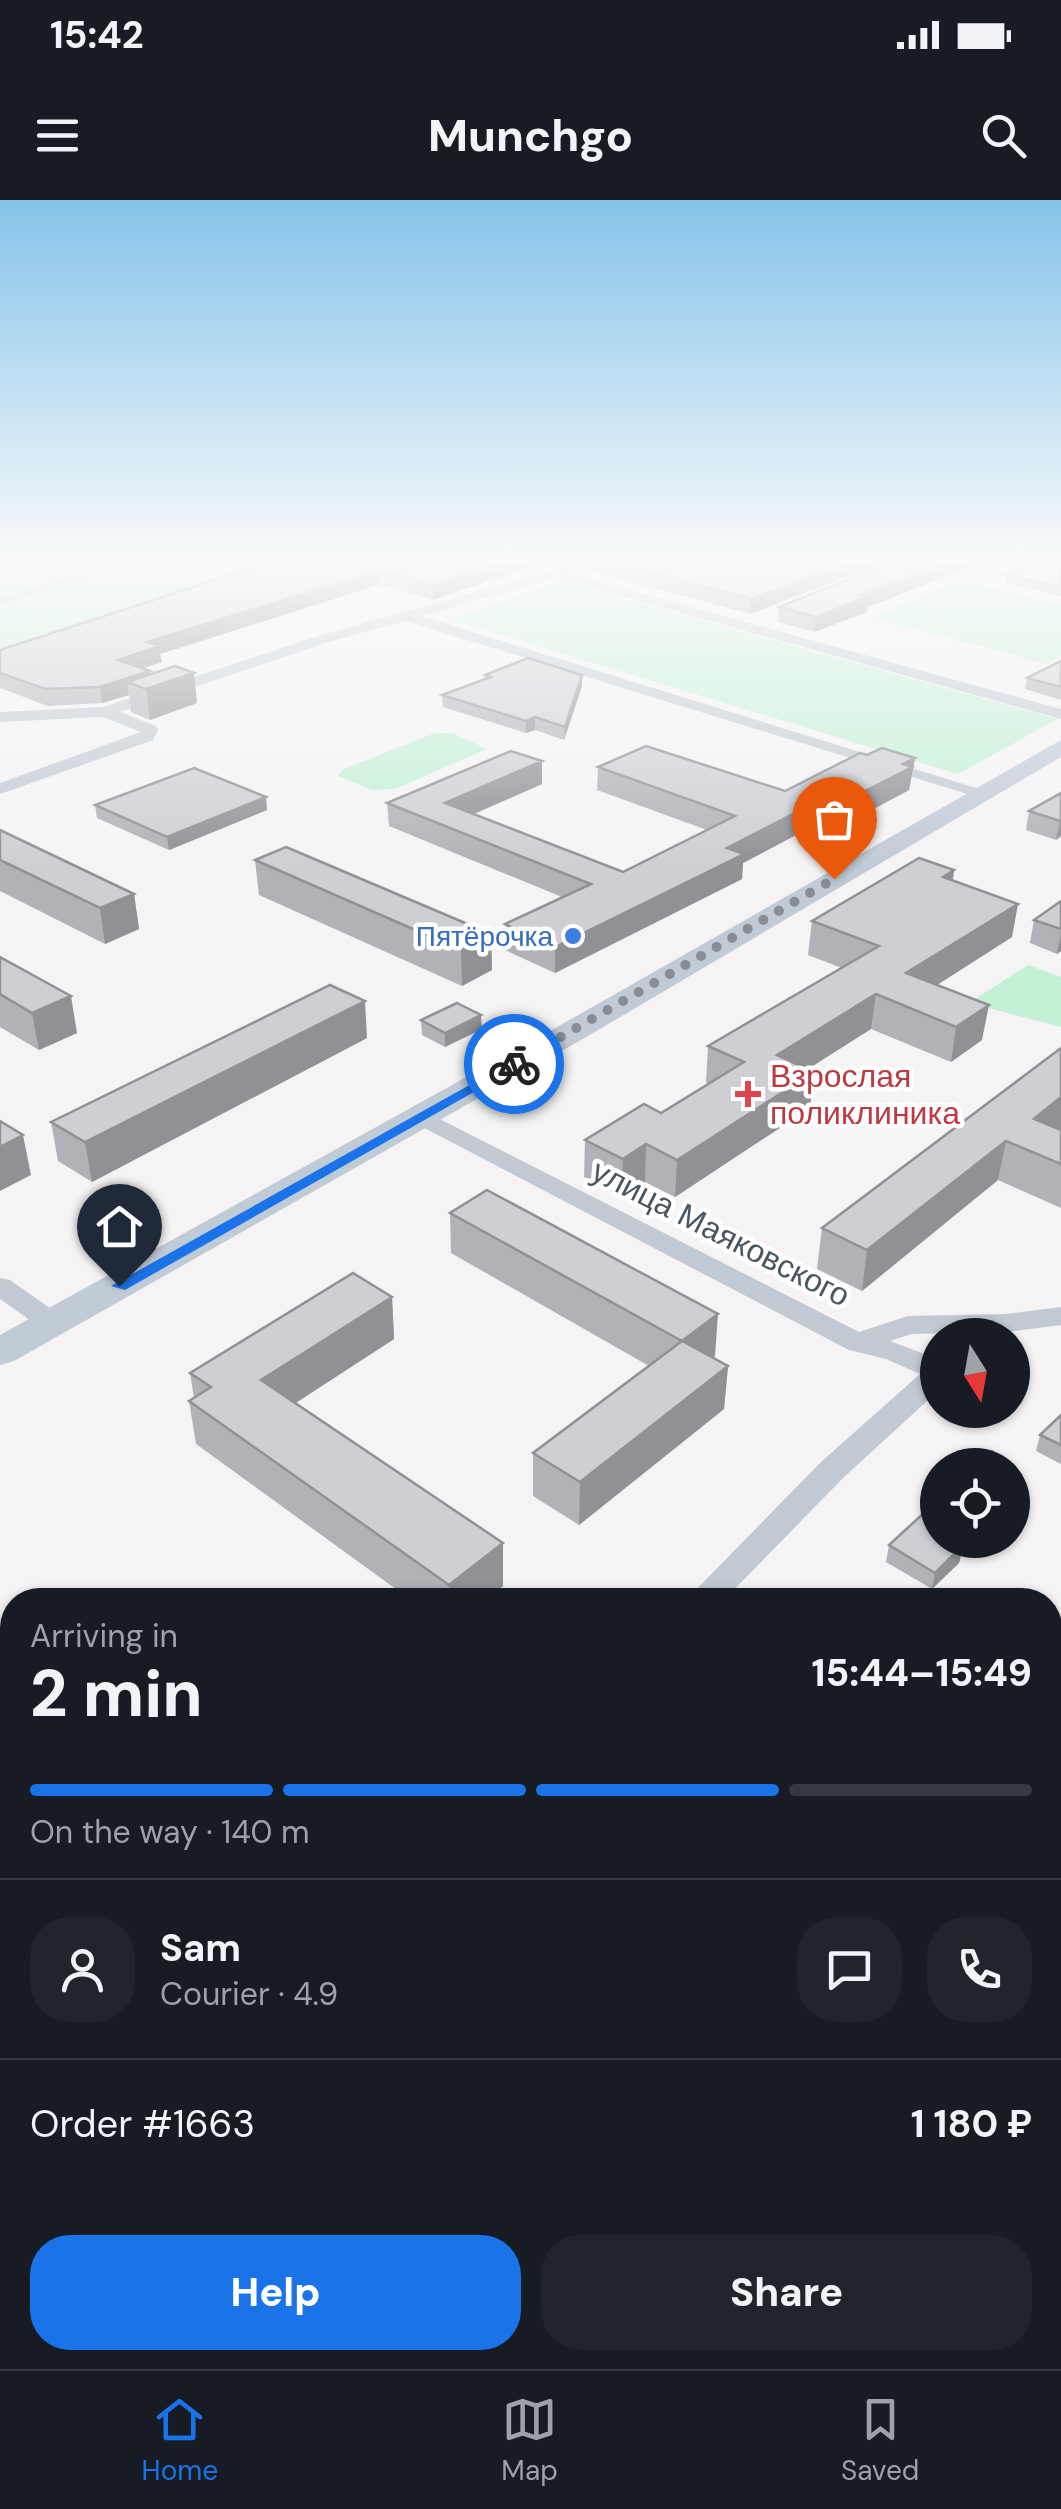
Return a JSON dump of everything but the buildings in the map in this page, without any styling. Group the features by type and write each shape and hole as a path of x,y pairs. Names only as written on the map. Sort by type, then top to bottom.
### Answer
{"main road":[{"path":"0,1352 420,1116 980,792 1058,752"}],"street":[{"path":"0,718 105,712 251,663"},
{"path":"559,663 980,792"},
{"path":"875,663 1061,714"},
{"path":"0,789 147,736 150,730 105,712"},
{"name":"улица Маяковского","path":"420,1116 857,1343 908,1325 920,1326"},
{"path":"0,1286 54,1324"},
{"name":"улица Маяковского","path":"1030,1322 1061,1316"},
{"path":"857,1343 893,1351 920,1364"},
{"path":"715,1588 920,1389"}],"green space":[{"path":"594,663 857,663 1058,719 958,774"},
{"path":"435,733 453,733 487,749 395,789 372,790 338,776 342,770"},
{"path":"1028,965 1061,977 1061,1027 969,1003"}],"way so far":[{"path":"514,1064 834,879"}],"place":[{"name":"Пятёрочка","path":"573,936"},
{"name":"Взрослая поликлиника","path":"748,1094"}],"route":[{"path":"119,1286 514,1064"}]}
